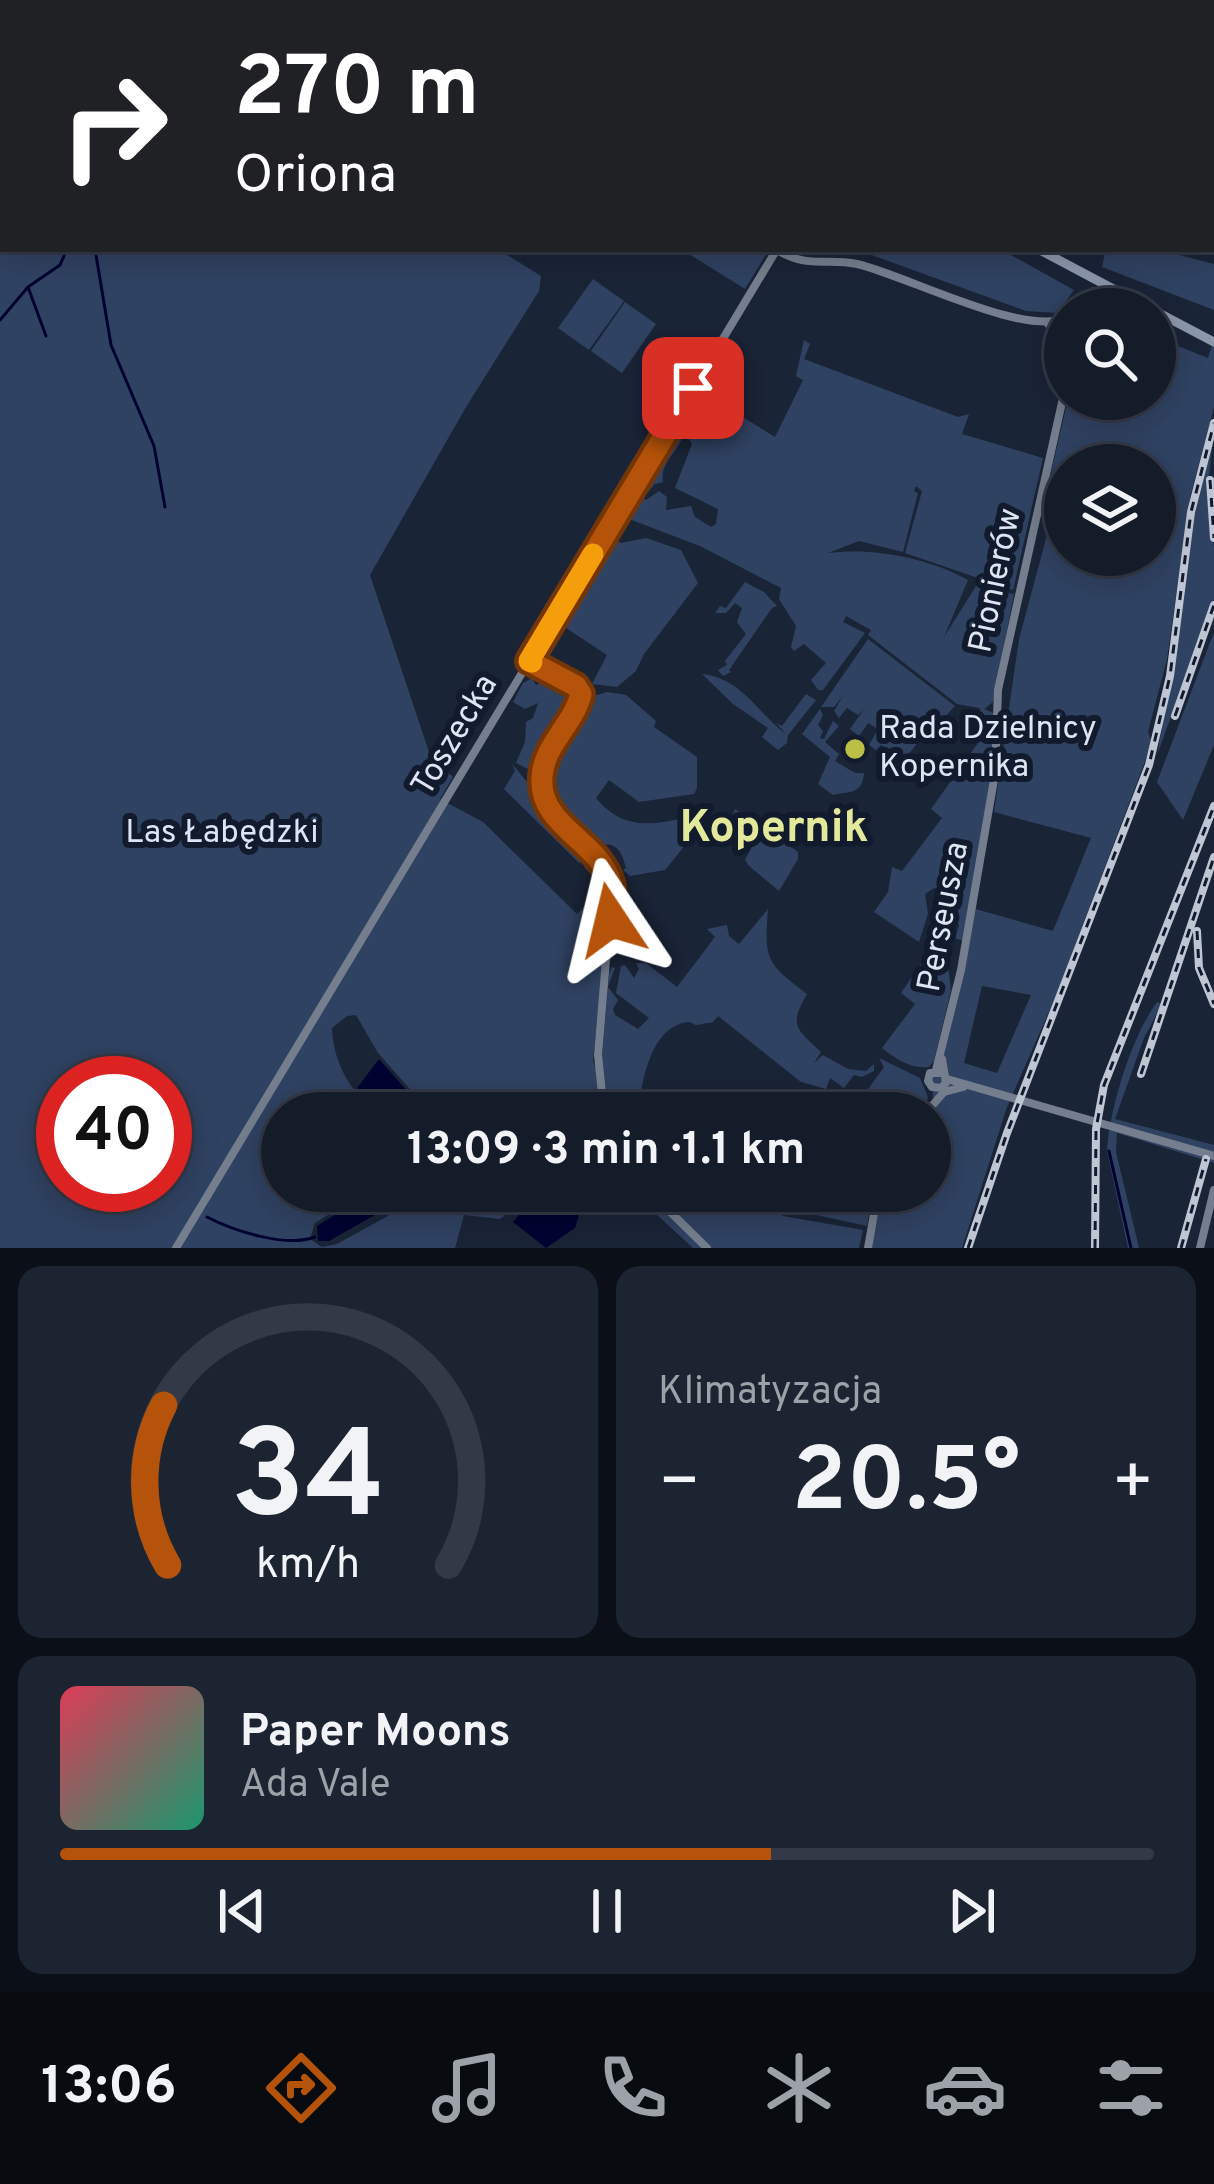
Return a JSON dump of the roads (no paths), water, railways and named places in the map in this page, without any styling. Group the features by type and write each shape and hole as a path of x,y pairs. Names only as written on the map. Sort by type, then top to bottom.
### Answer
{"main road":[{"path":"1043,252 1111,288"},
{"path":"1065,264 1084,288"},
{"path":"1176,322 1213,342"}],"street":[{"name":"Toszecka","path":"176,1248 774,252"},
{"path":"782,252 804,263 857,265 1000,313 1044,323"},
{"name":"Pionierów","path":"996,714 1058,420"},
{"path":"528,663 577,694 572,714 549,750 542,784 552,813 602,865 611,882 598,1054 602,1092"},
{"name":"Perseusza","path":"936,1092 997,767 996,714"},
{"path":"940,1080 1214,1155"},
{"path":"946,1092 961,1086"},
{"path":"1200,1248 1214,1190"},
{"path":"670,1212 707,1248"},
{"path":"868,1248 874,1212"}],"waterway":[{"path":"46,336 28,287 60,265 66,252"},
{"path":"96,252 111,345 154,446 165,507"},
{"path":"0,320 28,287"},
{"path":"1109,1151 1131,1248"},
{"path":"207,1217 275,1239 315,1237"}],"railway":[{"path":"968,1248 1007,1133 1149,765 1170,676 1191,512 1214,423"},
{"path":"1210,480 1214,538"},
{"path":"1175,716 1214,605"},
{"path":"1095,1248 1096,1129 1104,1085 1214,806"},
{"path":"1141,1074 1214,857"},
{"path":"1197,931 1199,968 1214,1004"},
{"path":"1181,1248 1206,1159"}],"place":[{"name":"Rada Dzielnicy Kopernika","path":"855,749"}],"district":[{"name":"Kopernik","path":"774,829"}],"park label":[{"name":"Las Łabędzki","path":"222,834"}]}
